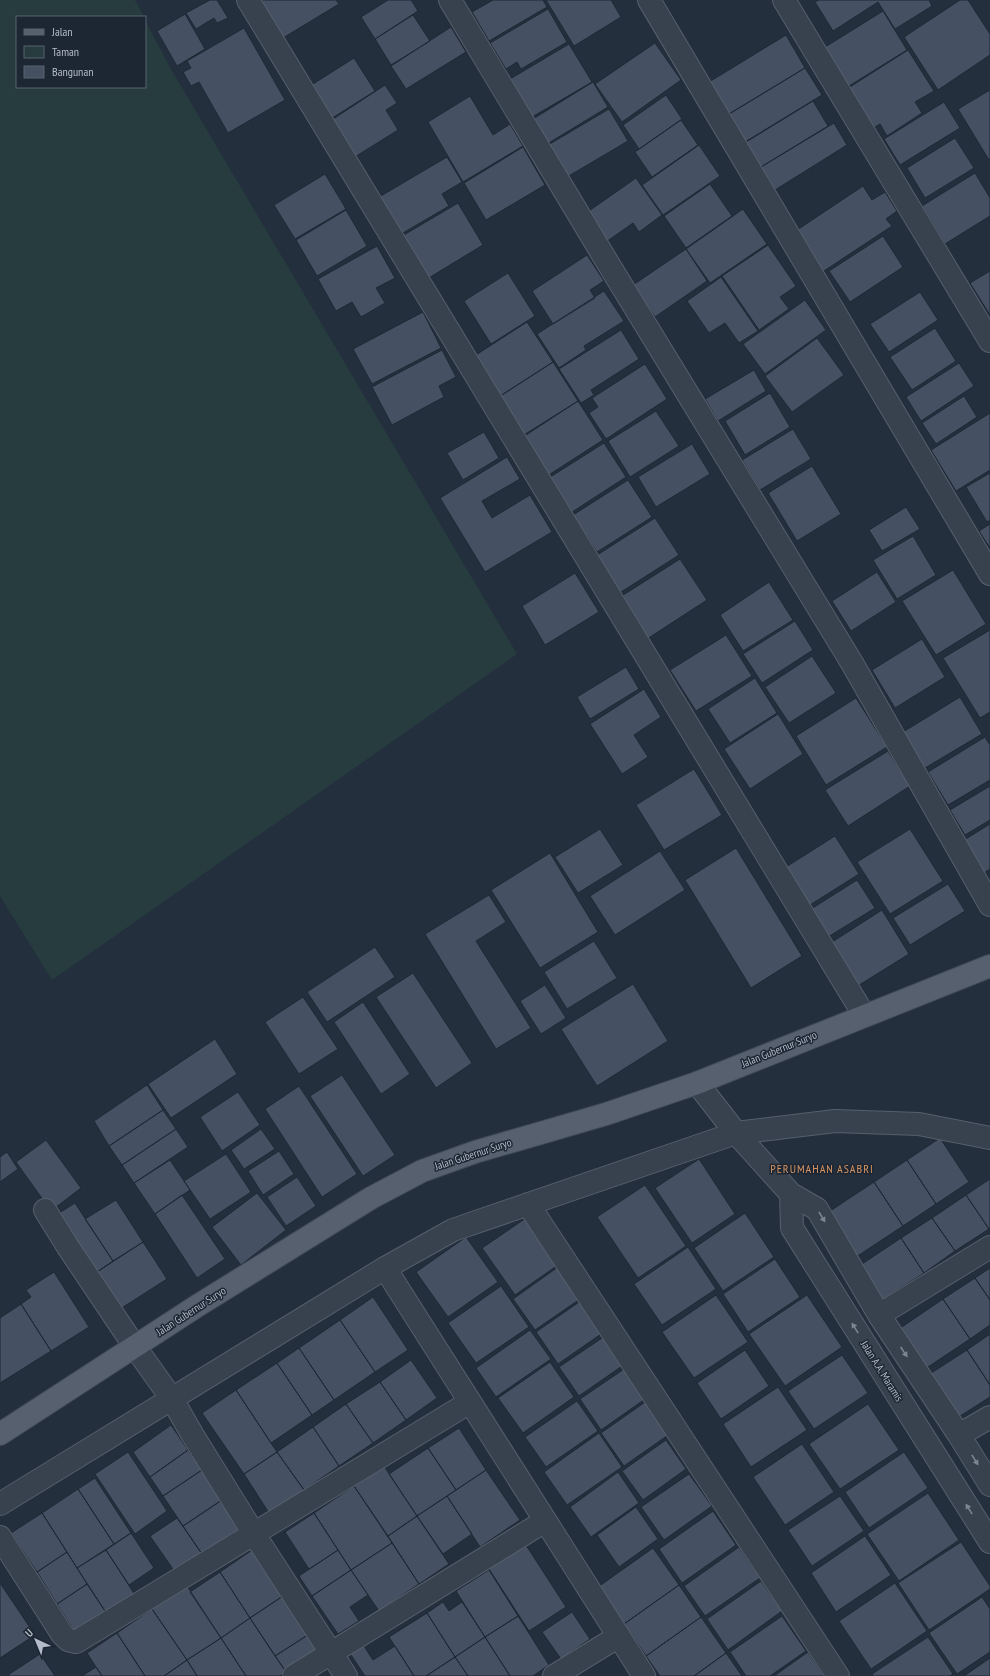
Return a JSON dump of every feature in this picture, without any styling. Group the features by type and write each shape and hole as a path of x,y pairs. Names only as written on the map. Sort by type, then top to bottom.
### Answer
{"main road":[{"name":"Jalan Gubernur Suryo","path":"0,1434 197,1306 371,1198 422,1171 475,1152 606,1114 697,1083 864,1015 990,966"}],"street":[{"path":"248,0 864,1015"},
{"path":"450,0 852,664 990,905"},
{"path":"649,0 990,574"},
{"path":"784,0 990,341"},
{"path":"697,1083 736,1133 791,1194 817,1208 879,1315 959,1435 990,1485"},
{"path":"0,1504 385,1268 452,1230 736,1133 835,1121 919,1124 990,1138"},
{"name":"Jalan A.A. Maramis","path":"791,1194 792,1228 990,1542"},
{"path":"528,1204 838,1676"},
{"path":"45,1210 68,1248 172,1399 254,1534 346,1676"},
{"path":"879,1315 990,1248"},
{"path":"385,1268 644,1676"},
{"path":"0,1538 62,1634 68,1640 76,1642 470,1402"},
{"path":"959,1435 990,1417"},
{"path":"294,1676 545,1521"},
{"path":"554,1676 619,1636"}],"green space":[{"path":"0,0 135,0 143,16 16,16 16,88 146,88 146,22 172,71 517,654 52,980 0,896"}],"building":[{"path":"210,0 217,0 228,18 217,23 214,18 196,29 186,13"},
{"path":"261,0 336,0 339,4 278,41"},
{"path":"388,0 411,0 418,11 375,39 361,17"},
{"path":"493,0 543,0 547,7 489,41 472,12"},
{"path":"546,0 611,0 621,17 574,46"},
{"path":"819,0 929,0 932,6 895,29 878,2 833,31 815,2"},
{"path":"960,0 968,0 990,34 990,55 938,90 904,37"},
{"path":"548,9 567,42 521,69 517,62 506,69 490,43"},
{"path":"883,11 907,50 841,91 817,52"},
{"path":"185,14 205,49 177,66 157,31"},
{"path":"413,15 430,41 391,65 375,39"},
{"path":"451,27 466,52 406,89 391,66"},
{"path":"244,28 285,100 228,133 199,82 191,86 183,72 191,68 187,61"},
{"path":"786,35 805,68 729,114 709,82"},
{"path":"655,43 681,80 622,122 595,84"},
{"path":"569,44 592,82 532,117 510,79"},
{"path":"908,50 934,91 915,102 922,113 887,136 880,124 867,132 842,92"},
{"path":"354,58 375,91 326,122 305,89"},
{"path":"805,68 822,95 745,142 729,114"},
{"path":"593,82 608,107 547,144 533,119"},
{"path":"385,85 397,103 386,110 398,130 350,160 327,123"},
{"path":"990,90 990,159 989,160 958,109"},
{"path":"666,95 682,119 639,149 623,125"},
{"path":"470,96 493,135 510,124 523,146 463,182 428,122"},
{"path":"813,101 828,126 761,167 746,142"},
{"path":"944,102 960,128 900,165 884,139"},
{"path":"609,109 628,141 567,177 548,145"},
{"path":"681,120 698,145 652,177 635,152"},
{"path":"834,123 847,145 775,190 761,167"},
{"path":"955,138 974,168 925,198 907,168"},
{"path":"699,145 720,176 663,215 642,185"},
{"path":"523,147 545,185 486,220 464,183"},
{"path":"447,157 462,182 442,194 449,206 396,237 374,200"},
{"path":"975,173 990,198 990,216 945,244 922,206"},
{"path":"325,174 346,209 295,239 274,205"},
{"path":"636,178 662,215 639,232 633,223 606,242 586,213"},
{"path":"710,184 732,216 686,248 664,216"},
{"path":"863,186 872,200 885,192 897,211 886,219 892,226 821,273 794,232"},
{"path":"458,203 483,245 422,282 397,239"},
{"path":"743,209 767,244 710,283 686,249"},
{"path":"346,210 367,246 317,276 296,240"},
{"path":"883,236 903,267 850,302 829,271"},
{"path":"768,245 796,286 780,297 789,309 759,330 722,276"},
{"path":"377,246 395,278 376,288 385,303 361,317 352,302 336,311 318,279"},
{"path":"686,249 707,281 655,317 633,285"},
{"path":"587,255 604,281 590,290 595,298 553,324 532,291"},
{"path":"990,271 990,315 970,283"},
{"path":"508,273 535,316 491,344 464,301"},
{"path":"721,277 758,331 739,343 725,323 709,333 687,301"},
{"path":"604,291 624,321 584,346 586,350 559,368 537,334"},
{"path":"920,292 938,320 889,352 870,324"},
{"path":"805,300 826,330 765,374 743,344"},
{"path":"423,312 441,348 372,384 353,349"},
{"path":"527,322 553,362 494,400 468,360"},
{"path":"935,328 956,361 912,390 890,357"},
{"path":"621,330 639,359 591,390 594,395 581,403 559,369"},
{"path":"817,338 844,375 792,412 765,376"},
{"path":"442,350 456,377 439,386 444,397 392,425 372,387"},
{"path":"553,362 578,401 519,438 494,400"},
{"path":"959,363 974,386 921,421 906,397"},
{"path":"645,364 667,399 606,439 589,413 598,407 592,398"},
{"path":"754,370 766,391 718,421 705,399"},
{"path":"770,393 790,427 745,455 725,421"},
{"path":"964,396 977,417 936,444 922,423"},
{"path":"578,401 603,440 544,478 520,439"},
{"path":"656,411 679,446 630,477 608,441"},
{"path":"990,413 990,470 956,491 931,450"},
{"path":"793,429 811,459 760,490 742,460"},
{"path":"484,432 499,458 463,480 447,453"},
{"path":"604,443 626,477 566,516 544,481"},
{"path":"692,444 710,474 656,507 638,477"},
{"path":"507,457 520,479 482,501 492,518 530,495 552,532 485,572 440,498"},
{"path":"812,466 841,514 797,541 768,493"},
{"path":"990,473 990,520 987,522 966,487"},
{"path":"628,480 652,517 597,552 573,515"},
{"path":"906,507 920,529 882,551 869,530"},
{"path":"655,518 679,555 618,594 594,557"},
{"path":"990,524 990,548 979,531"},
{"path":"913,536 936,575 897,599 873,560"},
{"path":"680,559 707,600 647,639 620,597"},
{"path":"953,570 986,624 936,655 902,601"},
{"path":"877,572 896,602 851,631 832,601"},
{"path":"575,573 599,612 545,645 522,606"},
{"path":"769,582 793,620 743,651 720,615"},
{"path":"795,621 813,650 762,683 743,654"},
{"path":"990,630 990,712 980,718 943,658"},
{"path":"726,635 752,676 696,711 670,670"},
{"path":"922,639 945,677 895,708 872,670"},
{"path":"812,656 836,693 789,723 765,687"},
{"path":"626,667 639,689 590,719 577,697"},
{"path":"755,678 777,713 730,743 708,709"},
{"path":"644,689 661,717 634,735 648,757 622,774 590,724"},
{"path":"960,697 982,734 925,768 903,732"},
{"path":"856,698 887,747 826,785 796,736"},
{"path":"778,714 803,754 750,789 724,749"},
{"path":"985,737 990,745 990,780 948,805 928,772"},
{"path":"888,751 910,786 848,826 825,790"},
{"path":"694,769 722,815 664,850 636,805"},
{"path":"990,786 990,820 965,835 950,810"},
{"path":"990,824 990,869 984,873 964,840"},
{"path":"600,829 623,865 578,893 555,857"},
{"path":"910,829 943,881 890,914 857,862"},
{"path":"835,836 859,874 810,905 786,867"},
{"path":"736,848 802,956 751,988 685,880"},
{"path":"660,851 685,890 615,935 590,896"},
{"path":"550,853 598,932 540,968 491,890"},
{"path":"857,880 875,908 828,937 811,909"},
{"path":"948,884 965,911 910,945 893,918"},
{"path":"489,895 506,922 476,941 531,1028 496,1049 425,934"},
{"path":"882,910 909,954 856,987 829,944"},
{"path":"594,941 617,978 567,1009 544,972"},
{"path":"375,947 395,977 327,1022 307,992"},
{"path":"413,973 472,1063 436,1088 376,997"},
{"path":"633,984 668,1041 597,1086 561,1029"},
{"path":"545,985 566,1018 541,1034 520,1001"},
{"path":"303,997 338,1049 299,1074 265,1022"},
{"path":"363,1002 410,1074 381,1094 334,1022"},
{"path":"215,1039 237,1074 171,1118 148,1084"},
{"path":"342,1075 395,1155 363,1176 310,1096"},
{"path":"147,1085 163,1110 109,1146 94,1121"},
{"path":"299,1086 357,1174 322,1197 265,1109"},
{"path":"238,1092 260,1125 222,1151 200,1117"},
{"path":"163,1110 176,1129 122,1165 109,1146"},
{"path":"176,1129 188,1147 134,1183 122,1165"},
{"path":"261,1129 275,1149 244,1169 231,1150"},
{"path":"940,1138 969,1182 936,1204 907,1160"},
{"path":"46,1140 81,1188 51,1211 16,1162"},
{"path":"279,1151 294,1174 263,1195 248,1171"},
{"path":"7,1152 18,1169 0,1182 0,1157"},
{"path":"226,1154 251,1192 210,1219 184,1181"},
{"path":"699,1159 735,1214 692,1243 655,1188"},
{"path":"170,1160 190,1190 155,1214 134,1183"},
{"path":"907,1160 936,1204 903,1226 874,1182"},
{"path":"297,1177 316,1206 286,1226 267,1197"},
{"path":"990,1179 990,1228 989,1229 966,1195"},
{"path":"874,1182 903,1226 853,1259 824,1215"},
{"path":"645,1185 686,1246 638,1278 597,1217"},
{"path":"257,1193 286,1230 241,1265 212,1227"},
{"path":"182,1195 225,1259 197,1278 155,1214"},
{"path":"966,1195 989,1229 955,1251 932,1218"},
{"path":"116,1200 143,1242 113,1261 85,1219"},
{"path":"75,1203 113,1261 94,1274 56,1215"},
{"path":"745,1213 774,1257 723,1291 694,1248"},
{"path":"526,1218 558,1265 515,1295 482,1248"},
{"path":"932,1218 955,1251 924,1273 901,1238"},
{"path":"466,1237 498,1282 448,1317 416,1272"},
{"path":"901,1238 924,1273 879,1302 856,1268"},
{"path":"143,1242 167,1279 117,1311 94,1274"},
{"path":"688,1247 716,1289 662,1325 634,1284"},
{"path":"775,1259 800,1297 748,1332 723,1294"},
{"path":"558,1267 580,1299 535,1330 513,1299"},
{"path":"990,1268 990,1300 975,1278"},
{"path":"54,1272 89,1327 51,1351 21,1304 31,1297 26,1290"},
{"path":"975,1278 990,1300 990,1325 970,1339 943,1299"},
{"path":"501,1286 529,1327 476,1363 448,1323"},
{"path":"716,1295 748,1342 694,1378 662,1332"},
{"path":"807,1295 842,1347 785,1386 749,1334"},
{"path":"373,1297 408,1350 375,1372 340,1320"},
{"path":"943,1299 970,1339 922,1371 896,1331"},
{"path":"582,1300 604,1332 558,1364 536,1332"},
{"path":"21,1304 51,1351 0,1383 0,1318"},
{"path":"340,1320 375,1372 334,1400 299,1348"},
{"path":"530,1330 551,1359 496,1397 476,1368"},
{"path":"990,1334 990,1385 967,1350"},
{"path":"605,1336 625,1364 579,1396 559,1367"},
{"path":"299,1348 334,1400 312,1415 277,1363"},
{"path":"745,1350 769,1386 721,1419 697,1383"},
{"path":"967,1350 990,1385 990,1397 954,1420 925,1377"},
{"path":"842,1355 868,1393 814,1429 788,1391"},
{"path":"411,1360 437,1398 406,1420 380,1382"},
{"path":"550,1362 574,1397 523,1433 498,1398"},
{"path":"277,1363 312,1415 271,1443 236,1390"},
{"path":"627,1367 648,1397 601,1430 580,1399"},
{"path":"380,1382 406,1420 373,1443 346,1404"},
{"path":"778,1387 807,1430 751,1467 723,1424"},
{"path":"236,1390 277,1452 244,1474 202,1413"},
{"path":"648,1400 671,1433 624,1466 601,1433"},
{"path":"577,1401 598,1431 546,1467 525,1437"},
{"path":"346,1404 373,1443 339,1466 313,1427"},
{"path":"868,1404 899,1450 840,1489 809,1444"},
{"path":"171,1425 188,1450 150,1477 133,1452"},
{"path":"313,1427 339,1466 304,1490 277,1452"},
{"path":"459,1428 486,1470 456,1490 428,1448"},
{"path":"599,1433 622,1467 567,1505 544,1472"},
{"path":"666,1440 686,1469 643,1500 622,1471"},
{"path":"802,1444 834,1492 785,1525 753,1477"},
{"path":"428,1448 456,1490 417,1516 389,1474"},
{"path":"188,1450 202,1470 163,1496 150,1477"},
{"path":"128,1452 167,1511 135,1534 95,1474"},
{"path":"277,1452 304,1490 269,1513 244,1474"},
{"path":"904,1452 928,1488 869,1528 845,1492"},
{"path":"384,1466 417,1516 388,1536 354,1486"},
{"path":"202,1470 222,1500 183,1526 163,1496"},
{"path":"486,1470 520,1520 480,1547 447,1496"},
{"path":"618,1472 639,1503 591,1537 570,1507"},
{"path":"689,1474 712,1506 664,1540 641,1507"},
{"path":"95,1478 131,1533 114,1544 78,1489"},
{"path":"354,1486 392,1543 351,1570 314,1513"},
{"path":"78,1489 114,1544 77,1568 42,1513"},
{"path":"928,1493 959,1540 899,1581 867,1534"},
{"path":"447,1496 472,1534 443,1554 417,1516"},
{"path":"840,1496 864,1531 812,1566 788,1530"},
{"path":"222,1500 241,1528 202,1554 183,1526"},
{"path":"636,1507 658,1539 619,1567 597,1535"},
{"path":"713,1511 736,1545 682,1583 659,1549"},
{"path":"42,1513 67,1552 37,1572 11,1533"},
{"path":"314,1513 338,1550 309,1569 285,1532"},
{"path":"417,1516 449,1564 419,1584 388,1536"},
{"path":"177,1518 202,1554 175,1572 150,1536"},
{"path":"131,1533 154,1568 129,1585 106,1550"},
{"path":"865,1536 891,1575 836,1612 811,1573"},
{"path":"524,1542 566,1607 529,1631 487,1566"},
{"path":"961,1542 990,1586 990,1589 929,1630 898,1583"},
{"path":"392,1543 419,1584 379,1611 351,1570"},
{"path":"739,1547 760,1578 705,1616 684,1586"},
{"path":"255,1548 286,1594 250,1618 220,1572"},
{"path":"653,1548 679,1585 624,1624 598,1587"},
{"path":"106,1550 137,1598 109,1617 77,1568"},
{"path":"338,1550 351,1570 312,1596 299,1576"},
{"path":"67,1552 87,1584 57,1604 37,1572"},
{"path":"351,1570 368,1595 350,1607 359,1621 338,1634 312,1596"},
{"path":"489,1570 518,1616 485,1637 456,1591"},
{"path":"220,1572 250,1618 221,1638 190,1592"},
{"path":"761,1581 782,1611 728,1650 707,1619"},
{"path":"0,1583 35,1635 0,1658"},
{"path":"895,1583 927,1631 871,1669 839,1621"},
{"path":"87,1584 109,1617 78,1637 57,1604"},
{"path":"679,1585 701,1617 646,1656 624,1624"},
{"path":"187,1586 221,1638 187,1660 152,1609"},
{"path":"286,1594 311,1633 275,1656 250,1618"},
{"path":"982,1597 990,1609 990,1652 957,1674 929,1633"},
{"path":"443,1602 449,1611 462,1602 485,1637 455,1657 427,1613"},
{"path":"152,1609 187,1660 164,1676 145,1676 117,1633"},
{"path":"572,1612 590,1639 561,1659 542,1632"},
{"path":"427,1613 455,1657 426,1676 414,1676 389,1637"},
{"path":"518,1616 549,1665 533,1676 510,1676 485,1637"},
{"path":"782,1616 806,1651 770,1676 746,1676 730,1652"},
{"path":"701,1617 726,1653 694,1676 660,1676 646,1656"},
{"path":"250,1618 286,1672 280,1676 246,1676 221,1638"},
{"path":"117,1633 145,1676 102,1676 96,1667 87,1653"},
{"path":"311,1633 322,1648 286,1672 275,1656"},
{"path":"485,1637 510,1676 468,1676 455,1657"},
{"path":"928,1637 953,1674 950,1676 873,1676 872,1674"},
{"path":"221,1638 246,1676 197,1676 187,1660"},
{"path":"360,1640 373,1660 395,1646 414,1676 365,1676 347,1649"},
{"path":"808,1652 824,1676 774,1676"},
{"path":"726,1653 742,1676 694,1676"},
{"path":"40,1654 55,1676 8,1675"},
{"path":"455,1657 468,1676 426,1676"},
{"path":"990,1658 990,1676 964,1676"},
{"path":"187,1660 197,1676 164,1676"},
{"path":"96,1667 102,1676 82,1676"}],"district":[{"name":"PERUMAHAN ASABRI","path":"822,1168"}]}
